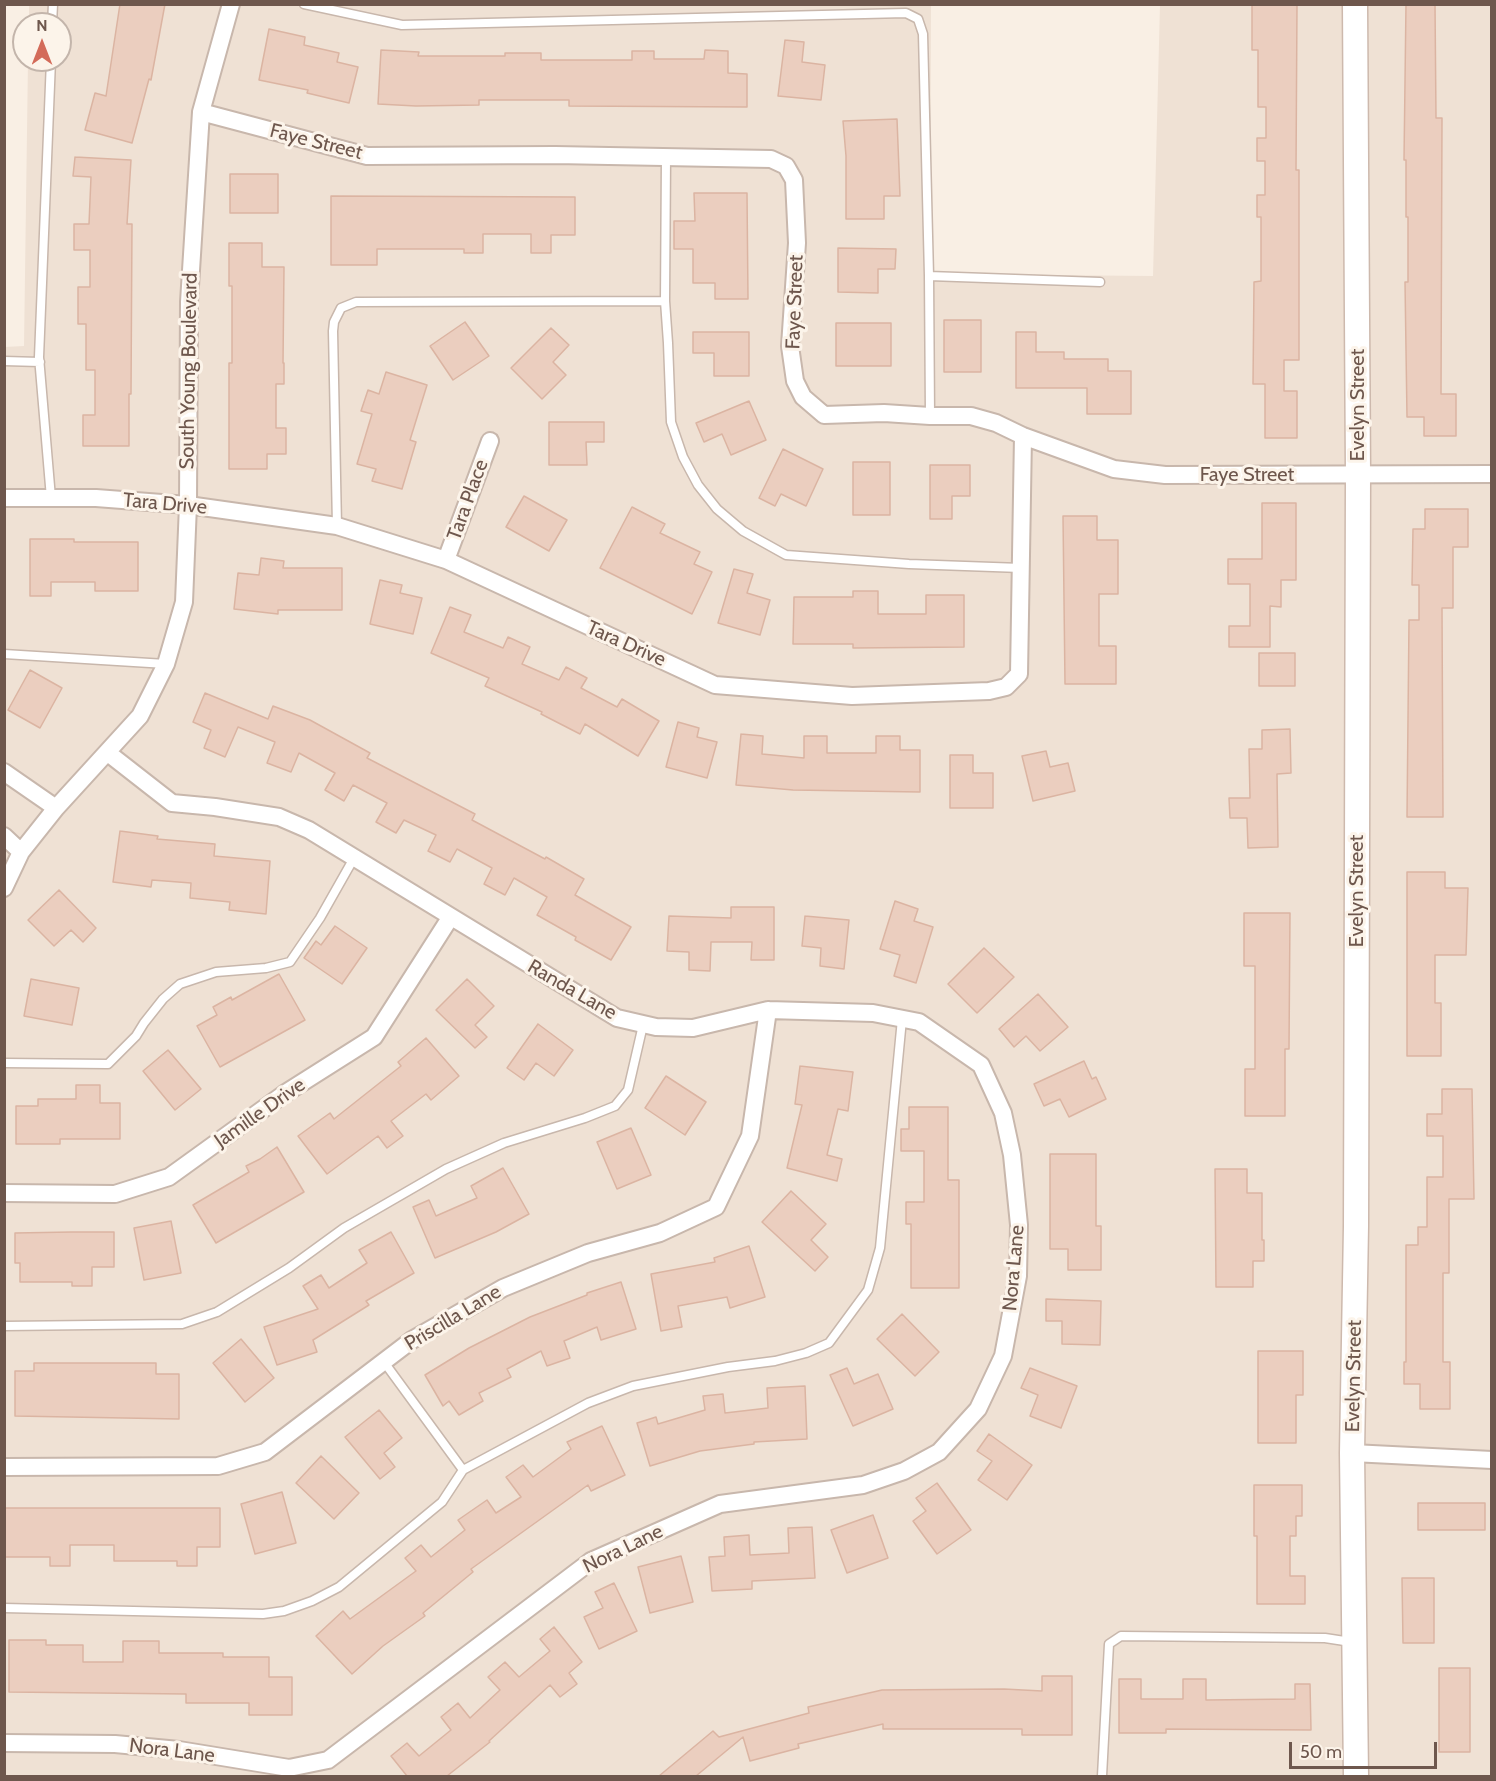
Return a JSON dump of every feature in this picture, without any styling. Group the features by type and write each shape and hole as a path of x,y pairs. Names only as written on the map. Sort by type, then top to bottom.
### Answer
{"street":[{"name":"South Young Boulevard","path":"4,888 21,852 56,808 140,716 166,664 184,602 188,505 189,302 201,112 231,4"},
{"name":"Evelyn Street","path":"1355,4 1358,474 1356,1226 1352,1453 1356,1776"},
{"name":"Faye Street","path":"201,112 367,156 771,159 786,166 794,180 797,243 790,346 795,381 803,397 824,415 884,413 971,416 996,423 1023,436 1114,469 1165,475 1491,474"},
{"name":"Tara Drive","path":"4,498 96,498 188,505 337,526 446,560 715,685 852,696 989,691 1006,687 1019,674 1023,436"},
{"name":"Tara Place","path":"446,560 490,441"},
{"name":"Randa Lane","path":"108,753 172,803 215,807 279,818 309,830 617,1018 656,1027 693,1028 768,1010 873,1013 920,1022 981,1065 1003,1113 1012,1155"},
{"path":"4,772 56,808"},
{"path":"4,836 21,852"},
{"name":"Jamille Drive","path":"4,1192 115,1194 169,1177 284,1094 374,1037 450,918"},
{"name":"Priscilla Lane","path":"4,1467 218,1466 265,1452 412,1340 503,1288 588,1253 660,1233 716,1207 750,1136 768,1010"},
{"name":"Nora Lane","path":"4,1743 115,1744 180,1750 290,1768 328,1760 591,1561 720,1504 862,1485 904,1472 939,1452 978,1409 1003,1356 1017,1276 1019,1225 1012,1155"},
{"path":"1352,1453 1491,1460"}],"lane":[{"path":"304,4 402,25 906,13 918,19 923,34 930,416"},
{"path":"51,72 40,362 51,498"},
{"path":"666,157 665,300 669,343 671,422 683,457 698,485 717,509 743,531 786,555 898,564 1021,568"},
{"path":"929,276 1100,282"},
{"path":"337,526 333,331 334,321 341,308 356,302 665,300"},
{"path":"4,361 40,362"},
{"path":"4,654 166,664"},
{"path":"4,1063 108,1064 136,1036 163,999 180,984 216,972 266,968 290,962 320,918 354,858"},
{"path":"4,1608 262,1614 284,1611 312,1601 339,1587 442,1502 463,1470 588,1403 633,1386 728,1367 775,1361 806,1353 829,1342 868,1290 880,1248 902,1019"},
{"path":"4,1326 182,1323 217,1312 289,1268 344,1228 446,1169 504,1143 585,1118 615,1106 628,1090 643,1025"},
{"path":"384,1362 463,1470"},
{"path":"1102,1776 1109,1644 1121,1636 1325,1638 1354,1643"}],"shaded area":[{"path":"29,5 931,5 930,274 1153,276 1160,5 1491,5 1491,1776 5,1776 4,347 24,346 28,72 72,72 72,12 29,12"}],"building":[{"path":"120,4 165,4 151,80 149,79 132,143 85,130 95,93 106,96"},
{"path":"1252,4 1297,4 1296,170 1299,170 1299,360 1284,360 1284,391 1297,391 1297,438 1265,438 1265,384 1253,384 1254,282 1261,281 1261,217 1257,217 1257,195 1265,195 1265,161 1257,161 1257,138 1266,138 1266,107 1258,107 1258,50 1252,50"},
{"path":"1406,4 1435,4 1436,118 1442,118 1441,394 1456,394 1456,436 1424,436 1424,417 1407,417 1405,282 1408,282 1408,217 1406,217 1406,160 1404,160"},
{"path":"269,29 305,37 304,45 339,53 337,62 358,67 349,103 307,93 308,90 259,80"},
{"path":"785,40 804,42 802,62 825,65 821,100 778,96"},
{"path":"381,50 419,52 418,56 505,56 505,53 541,53 541,60 632,60 632,51 654,51 654,59 704,59 705,50 728,51 728,73 747,74 747,107 569,106 569,100 479,100 479,105 378,104"},
{"path":"897,119 900,196 884,196 884,219 846,219 846,156 843,121"},
{"path":"75,157 131,160 127,224 132,224 129,446 83,446 83,415 95,415 95,370 86,370 86,324 78,324 78,287 90,287 90,250 74,250 74,224 89,224 91,177 73,176"},
{"path":"230,174 278,174 278,213 230,213"},
{"path":"694,193 747,193 748,299 715,299 715,283 693,283 693,249 674,249 674,221 695,221"},
{"path":"331,196 575,197 575,235 551,235 551,253 531,253 531,234 483,234 483,253 464,253 464,249 377,249 377,265 331,265"},
{"path":"229,243 262,243 262,267 284,267 284,384 276,384 276,428 286,428 286,454 267,454 267,469 229,469 232,286 229,286"},
{"path":"838,248 896,249 895,269 878,269 878,293 838,292"},
{"path":"944,320 981,320 981,372 944,372"},
{"path":"465,322 489,356 453,380 430,346"},
{"path":"836,323 891,323 891,366 836,366"},
{"path":"551,328 569,345 553,362 566,375 542,399 511,368"},
{"path":"693,332 749,332 749,376 714,376 714,353 693,353"},
{"path":"1016,332 1036,332 1036,352 1064,352 1064,359 1108,359 1108,371 1131,371 1131,414 1087,414 1087,388 1016,388"},
{"path":"386,372 427,385 410,440 416,442 402,489 372,481 376,469 357,464 372,414 361,411 368,390 379,394"},
{"path":"749,401 766,440 731,455 722,434 704,442 696,423"},
{"path":"549,422 604,422 604,442 586,442 587,465 549,465"},
{"path":"783,449 823,469 806,506 781,494 775,506 759,498"},
{"path":"853,462 890,462 890,515 853,515"},
{"path":"930,465 970,465 970,496 952,496 952,519 930,519"},
{"path":"524,496 567,520 549,551 506,527"},
{"path":"1262,503 1296,503 1296,580 1281,580 1281,607 1270,606 1270,647 1229,647 1229,626 1250,626 1250,584 1228,584 1228,559 1262,559"},
{"path":"632,507 665,524 660,533 700,552 694,564 712,572 692,614 600,568"},
{"path":"1425,509 1468,509 1468,547 1453,547 1453,608 1442,608 1443,817 1407,817 1409,620 1419,620 1419,585 1412,585 1413,529 1425,529"},
{"path":"1063,516 1097,516 1097,540 1118,540 1118,594 1099,594 1099,646 1116,646 1116,684 1065,684"},
{"path":"30,539 138,542 138,591 95,591 95,582 51,582 51,596 30,596"},
{"path":"261,558 284,561 283,568 342,568 342,610 278,610 278,614 234,609 238,573 259,575"},
{"path":"734,569 753,574 747,593 770,600 760,635 718,623"},
{"path":"380,580 402,585 400,593 422,598 413,634 370,624"},
{"path":"853,591 878,591 878,614 926,614 926,595 964,595 964,647 853,648 853,644 793,644 794,597 853,597"},
{"path":"450,607 471,615 464,632 503,648 508,637 530,647 522,664 559,680 566,667 587,678 581,688 617,707 622,699 659,721 638,756 585,724 580,734 541,714 542,712 485,686 489,678 431,653"},
{"path":"1259,653 1295,653 1295,686 1259,686"},
{"path":"30,670 62,688 40,728 8,710"},
{"path":"205,693 268,719 273,706 310,720 370,753 367,758 475,814 472,820 584,879 575,895 631,927 611,960 537,915 547,897 514,878 505,895 484,884 492,868 457,849 450,862 428,851 436,835 404,820 396,833 376,822 387,803 353,785 344,801 325,790 335,773 299,753 291,772 267,763 275,742 238,727 225,757 204,748 211,730 193,722"},
{"path":"678,722 699,728 697,737 717,742 707,778 666,767"},
{"path":"1290,729 1291,773 1277,774 1278,847 1248,848 1247,818 1230,818 1229,798 1250,798 1249,749 1262,749 1262,730"},
{"path":"741,734 763,736 762,754 804,758 804,736 827,736 827,753 876,753 876,736 900,736 900,750 920,750 920,792 793,790 736,785"},
{"path":"1046,751 1050,767 1068,763 1075,791 1033,801 1022,756"},
{"path":"950,755 973,755 973,773 993,773 993,808 950,808"},
{"path":"120,831 158,836 157,839 215,844 214,856 270,861 266,914 229,910 230,902 190,898 191,883 152,880 151,887 113,882"},
{"path":"1407,872 1445,872 1445,888 1468,888 1466,955 1435,955 1435,1003 1441,1003 1441,1056 1407,1056"},
{"path":"59,890 96,928 83,942 71,930 54,946 28,920"},
{"path":"895,901 918,909 914,921 933,927 916,983 894,976 900,955 880,949"},
{"path":"731,907 774,907 774,960 751,960 752,942 711,942 710,971 689,970 689,952 667,951 669,916 731,918"},
{"path":"1244,913 1290,913 1289,1049 1285,1049 1285,1116 1245,1116 1245,1069 1255,1069 1255,966 1244,966"},
{"path":"805,916 849,920 844,969 820,966 821,948 802,946"},
{"path":"335,926 367,948 342,984 304,958 316,941 321,945"},
{"path":"984,948 1014,977 977,1013 948,984"},
{"path":"279,974 305,1020 220,1067 197,1026 217,1015 213,1007 231,997 232,1000"},
{"path":"31,979 79,988 72,1025 24,1016"},
{"path":"467,979 494,1006 475,1025 487,1037 475,1048 436,1010"},
{"path":"1038,994 1068,1027 1040,1051 1026,1036 1014,1047 999,1029"},
{"path":"538,1024 573,1050 554,1076 536,1063 524,1080 507,1068"},
{"path":"426,1038 459,1076 431,1100 426,1094 391,1121 403,1136 387,1148 378,1136 327,1174 298,1136 330,1113 334,1119 401,1066 398,1062"},
{"path":"168,1050 201,1089 175,1110 143,1071"},
{"path":"1084,1061 1092,1079 1096,1077 1106,1099 1069,1117 1060,1099 1044,1106 1034,1084"},
{"path":"800,1066 853,1072 848,1111 838,1109 827,1155 842,1159 837,1181 787,1168 802,1105 795,1104"},
{"path":"666,1076 706,1102 685,1135 645,1108"},
{"path":"76,1085 100,1085 100,1103 120,1103 120,1139 60,1139 60,1144 16,1144 16,1106 38,1106 38,1099 76,1099"},
{"path":"1442,1089 1472,1089 1474,1199 1449,1199 1449,1273 1443,1273 1443,1362 1450,1362 1450,1409 1420,1409 1420,1384 1404,1384 1406,1245 1418,1245 1418,1227 1427,1227 1427,1177 1443,1177 1443,1136 1427,1136 1427,1114 1442,1114"},
{"path":"909,1107 948,1107 948,1180 959,1180 959,1288 911,1288 911,1224 906,1224 906,1202 924,1202 924,1151 901,1151 901,1129 909,1129"},
{"path":"631,1128 651,1175 617,1189 597,1142"},
{"path":"277,1147 304,1192 216,1243 193,1205 249,1172 246,1166"},
{"path":"1050,1154 1096,1154 1096,1226 1101,1226 1101,1270 1068,1270 1068,1249 1050,1249"},
{"path":"503,1168 529,1214 496,1232 435,1258 413,1207 429,1200 436,1216 477,1198 471,1186"},
{"path":"1215,1169 1247,1169 1247,1193 1262,1193 1264,1261 1253,1261 1253,1287 1216,1287"},
{"path":"791,1191 826,1224 811,1240 828,1257 815,1271 762,1222"},
{"path":"171,1221 181,1273 144,1280 134,1228"},
{"path":"114,1232 114,1267 92,1267 92,1286 72,1286 72,1282 20,1282 20,1263 15,1263 15,1233"},
{"path":"391,1232 414,1273 366,1301 369,1305 313,1340 317,1352 277,1365 264,1327 318,1309 303,1286 321,1275 329,1288 367,1263 359,1250"},
{"path":"749,1246 765,1297 730,1308 727,1297 678,1306 682,1327 661,1331 651,1274 715,1262 714,1258"},
{"path":"621,1282 636,1329 601,1340 597,1327 564,1341 570,1358 547,1366 541,1351 507,1369 511,1377 479,1393 483,1401 459,1415 449,1401 443,1406 425,1375 469,1348 530,1317 587,1295 587,1293"},
{"path":"1046,1299 1101,1301 1100,1345 1062,1344 1062,1321 1046,1321"},
{"path":"902,1314 939,1352 915,1376 877,1339"},
{"path":"241,1339 274,1378 245,1402 213,1363"},
{"path":"1258,1351 1303,1351 1303,1395 1296,1395 1296,1443 1258,1443"},
{"path":"34,1363 156,1363 156,1374 179,1374 179,1419 15,1416 15,1371 34,1371"},
{"path":"847,1368 854,1384 878,1374 893,1409 853,1426 830,1375"},
{"path":"1030,1368 1077,1386 1061,1428 1030,1416 1038,1395 1021,1388"},
{"path":"805,1386 807,1439 754,1442 754,1444 700,1451 650,1466 637,1423 656,1417 658,1424 705,1410 703,1396 723,1394 725,1413 768,1408 767,1388"},
{"path":"379,1410 402,1438 384,1453 395,1467 380,1479 345,1437"},
{"path":"602,1426 625,1475 591,1491 588,1485 471,1569 473,1572 423,1613 425,1616 383,1646 352,1674 316,1636 343,1611 350,1619 416,1571 405,1558 421,1545 431,1557 465,1530 458,1520 487,1500 496,1513 521,1497 506,1477 523,1465 533,1477 571,1449 567,1442"},
{"path":"989,1434 1032,1465 1007,1500 978,1480 992,1461 977,1451"},
{"path":"321,1456 359,1493 334,1519 296,1483"},
{"path":"937,1483 971,1530 937,1554 913,1521 926,1511 916,1498"},
{"path":"1254,1485 1302,1485 1302,1516 1296,1516 1296,1536 1290,1536 1290,1576 1305,1576 1305,1604 1257,1604"},
{"path":"282,1492 296,1543 255,1554 241,1504"},
{"path":"1418,1503 1485,1503 1485,1530 1418,1530"},
{"path":"4,1508 220,1508 220,1547 197,1547 197,1566 177,1566 177,1561 114,1561 114,1545 70,1545 70,1566 50,1566 50,1557 4,1557"},
{"path":"873,1515 888,1558 847,1573 831,1530"},
{"path":"812,1527 815,1578 752,1581 752,1589 712,1591 709,1557 725,1556 724,1537 749,1535 750,1555 789,1553 788,1528"},
{"path":"681,1556 693,1602 650,1613 638,1567"},
{"path":"1402,1578 1434,1578 1434,1643 1403,1643"},
{"path":"614,1583 637,1631 599,1649 584,1617 603,1608 595,1592"},
{"path":"554,1627 582,1662 569,1673 577,1684 560,1697 550,1685 490,1742 447,1776 407,1776 391,1756 407,1743 419,1756 451,1730 441,1717 458,1703 470,1718 500,1690 488,1677 505,1662 519,1677 550,1651 540,1639"},
{"path":"9,1640 46,1640 46,1645 83,1645 83,1662 123,1662 123,1641 159,1641 159,1653 223,1653 223,1657 269,1657 269,1677 292,1677 292,1715 249,1715 249,1703 186,1703 186,1694 9,1692"},
{"path":"1439,1668 1470,1668 1470,1752 1439,1752"},
{"path":"1042,1676 1072,1676 1072,1735 1022,1735 1022,1729 883,1729 883,1724 798,1744 799,1748 750,1761 743,1737 696,1776 659,1776 713,1731 719,1737 809,1713 808,1707 882,1690 1042,1691"},
{"path":"1119,1679 1141,1679 1141,1699 1183,1699 1183,1679 1206,1679 1206,1700 1295,1699 1295,1684 1310,1684 1311,1730 1166,1729 1166,1733 1119,1733"}]}
